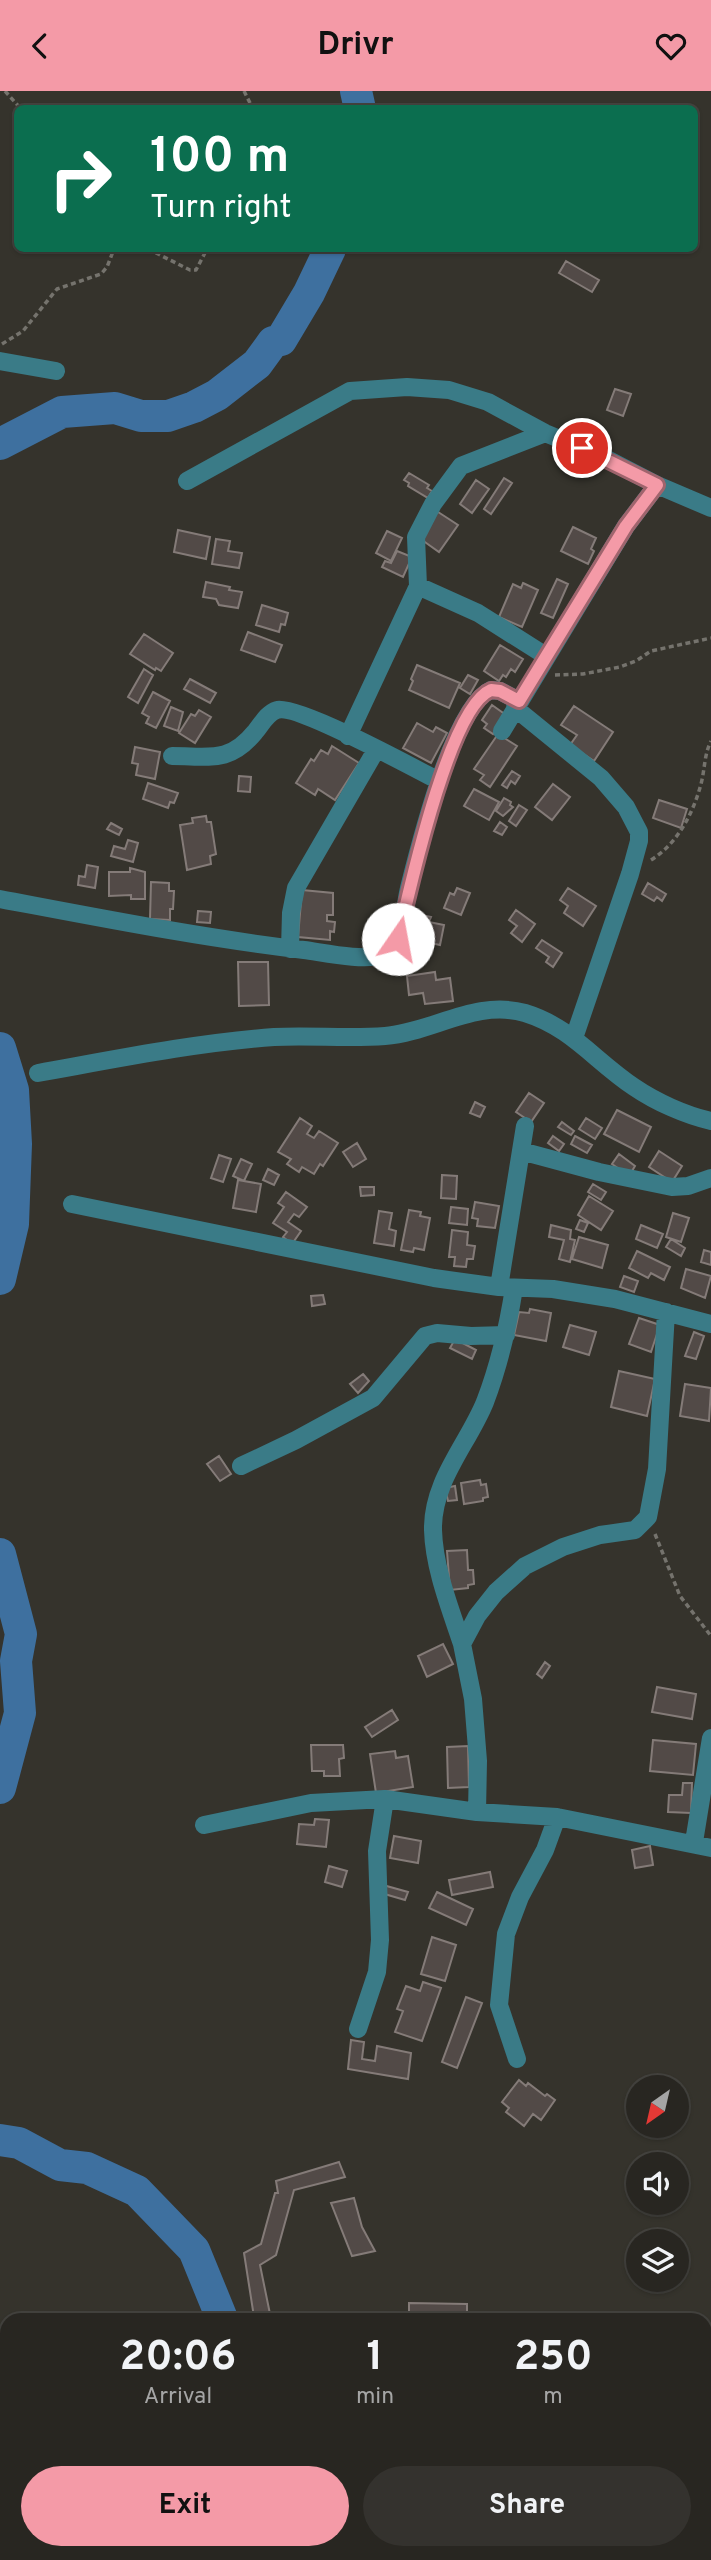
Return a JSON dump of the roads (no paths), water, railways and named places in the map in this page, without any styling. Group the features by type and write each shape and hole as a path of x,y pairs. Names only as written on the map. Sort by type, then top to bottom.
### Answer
{"street":[{"path":"0,361 56,371"},
{"path":"187,481 350,391 407,387 449,390 488,403 545,433 711,508"},
{"path":"348,736 418,586 415,544 418,529 452,475 471,461 545,433"},
{"path":"502,730 626,526 657,485"},
{"path":"418,586 478,613 546,656"},
{"path":"0,899 121,922 290,949 346,955 383,955 393,949 398,939 439,781 454,744 480,696 495,690 517,705 590,768 626,807 639,832 629,874 575,1038"},
{"path":"172,756 231,754 244,746 271,713 280,708 316,720 439,781"},
{"path":"290,949 291,912 296,888 376,750"},
{"path":"38,1073 183,1047 251,1040 387,1036 422,1030 468,1013 509,1010 543,1020 575,1038 634,1088 692,1117 711,1121"},
{"path":"477,1812 478,1761 473,1699 462,1644 444,1590 433,1529 444,1480 484,1405 506,1335 507,1287 520,1151 525,1126"},
{"path":"520,1151 599,1172 671,1187 688,1186 711,1178"},
{"path":"72,1204 434,1279 553,1289 615,1299 711,1324"},
{"path":"462,1644 477,1616 496,1592 525,1566 563,1547 600,1535 635,1529 648,1517 657,1469 666,1312"},
{"path":"241,1466 373,1398 425,1336 437,1333 506,1335"},
{"path":"204,1825 311,1803 385,1799 477,1812 557,1817 702,1845 711,1738"},
{"path":"358,2029 377,1972 380,1940 377,1851 385,1799"},
{"path":"517,2059 499,2005 506,1934 520,1897 545,1850 557,1817"}],"waterway":[{"path":"356,91 359,105"},
{"path":"0,444 62,412 115,408 141,416 168,416 217,395 257,364 273,342 281,340 309,293 329,252"},
{"path":"0,1048 13,1090 16,1144 13,1224 0,1279"},
{"path":"0,1554 21,1634 16,1661 20,1713 0,1788"},
{"path":"0,2140 19,2143 60,2165 87,2168 137,2191 194,2250 220,2313"}]}
